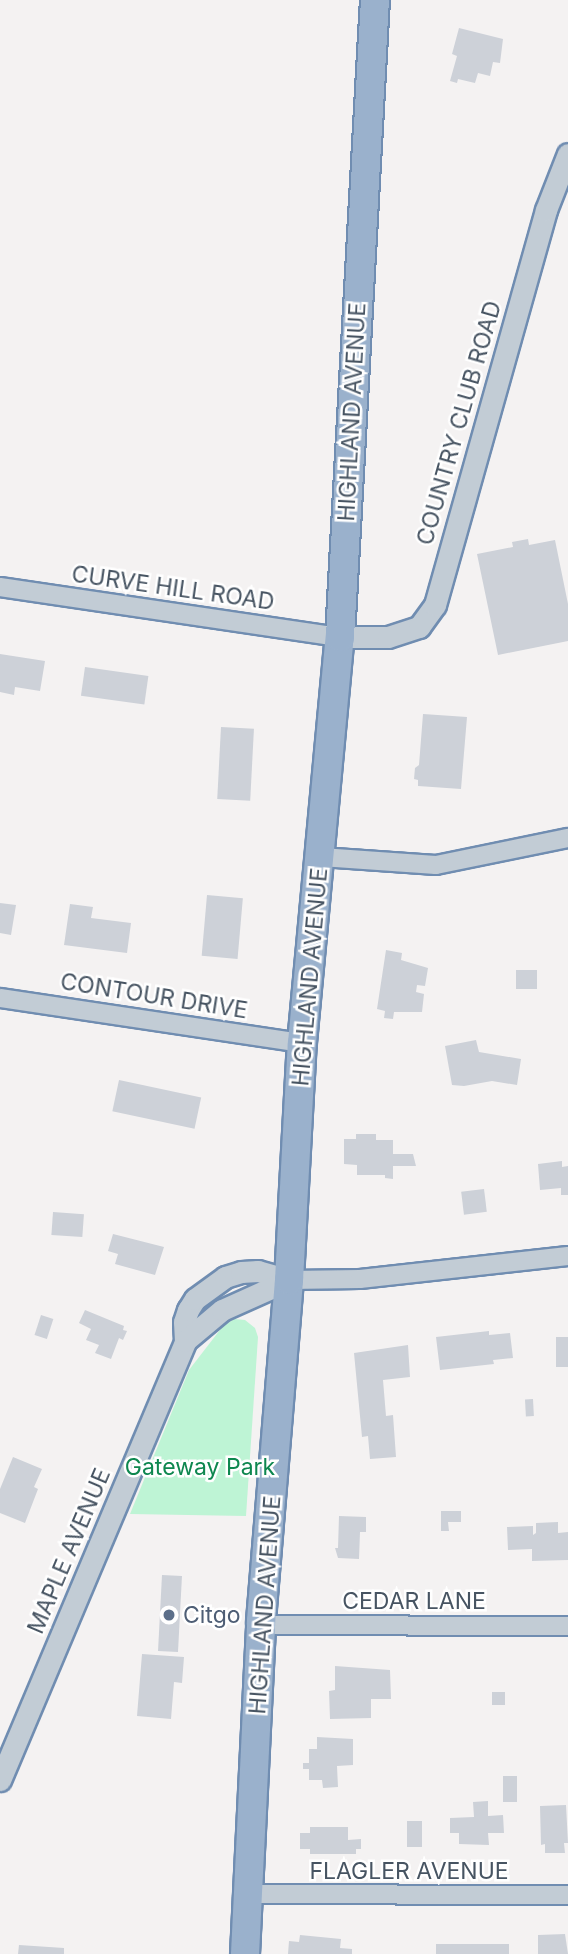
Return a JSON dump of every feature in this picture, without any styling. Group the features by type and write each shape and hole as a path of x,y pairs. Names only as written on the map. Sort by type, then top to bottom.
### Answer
{"highway":[{"name":"HIGHLAND AVENUE","path":"245,1954 250,1895 261,1625 289,1280 302,1043 340,637 375,0"}],"street":[{"name":"COUNTRY CLUB ROAD","path":"340,637 388,637 419,627 435,605 546,210 568,154"},
{"name":"CURVE HILL ROAD","path":"0,587 340,637"},
{"path":"321,857 436,865 568,838"},
{"name":"CONTOUR DRIVE","path":"0,998 302,1043"},
{"path":"289,1280 360,1279 568,1256"},
{"name":"MAPLE AVENUE","path":"0,1780 186,1341 222,1310 289,1280"},
{"name":"CEDAR LANE","path":"261,1625 568,1626"},
{"name":"FLAGLER AVENUE","path":"250,1895 568,1895"}],"green space":[{"name":"Gateway Park","path":"234,1319 245,1320 255,1328 258,1337 246,1516 130,1514 189,1370 223,1326"}],"building":[{"path":"459,28 503,39 500,63 493,62 490,76 478,73 475,83 458,79 457,83 450,81 457,56 452,54"},
{"path":"528,539 529,545 555,540 568,604 568,641 498,655 477,554 513,547 512,542"},
{"path":"0,654 45,661 40,691 15,687 14,695 0,692"},
{"path":"85,667 148,676 144,705 81,696"},
{"path":"423,714 467,717 461,789 418,786 418,780 414,779 415,768 419,765"},
{"path":"221,727 254,729 250,801 217,799"},
{"path":"207,895 243,898 238,959 202,956"},
{"path":"0,903 16,905 11,935 0,933"},
{"path":"70,904 93,907 91,918 131,923 127,953 64,945"},
{"path":"386,950 402,953 401,960 428,968 425,986 417,985 416,992 424,994 422,1012 394,1012 393,1019 384,1018 385,1011 377,1009"},
{"path":"516,970 537,970 537,989 516,989"},
{"path":"476,1040 479,1052 521,1059 517,1085 492,1081 464,1086 452,1085 445,1046"},
{"path":"119,1080 201,1097 195,1129 112,1111"},
{"path":"356,1134 376,1134 376,1140 393,1140 393,1154 413,1154 416,1166 393,1166 393,1179 385,1178 385,1175 357,1175 357,1165 344,1164 344,1139 356,1139"},
{"path":"562,1161 562,1167 568,1166 568,1195 561,1195 561,1188 540,1190 538,1164"},
{"path":"484,1189 487,1212 464,1215 461,1192"},
{"path":"53,1212 84,1214 82,1237 51,1235"},
{"path":"113,1234 164,1247 155,1275 115,1264 118,1254 108,1251"},
{"path":"85,1310 124,1326 123,1330 127,1331 123,1340 119,1338 111,1359 95,1353 99,1345 86,1340 91,1329 79,1323"},
{"path":"41,1315 53,1319 47,1339 35,1335"},
{"path":"489,1331 489,1335 510,1333 513,1358 493,1360 494,1364 440,1370 436,1337"},
{"path":"556,1337 568,1337 568,1367 556,1367"},
{"path":"408,1345 410,1377 383,1380 386,1416 393,1415 396,1457 370,1459 368,1436 362,1437 354,1353"},
{"path":"525,1399 533,1399 534,1416 526,1416"},
{"path":"13,1457 42,1469 34,1487 38,1489 25,1523 0,1513 0,1489"},
{"path":"441,1511 461,1511 461,1522 448,1522 449,1531 441,1531"},
{"path":"339,1516 366,1517 366,1532 360,1532 359,1559 338,1558 335,1548 338,1548"},
{"path":"558,1522 558,1533 568,1532 568,1560 532,1561 532,1549 508,1550 507,1527 533,1526 533,1535 536,1533 536,1523"},
{"path":"162,1575 182,1576 178,1652 158,1651"},
{"path":"142,1654 184,1657 182,1683 174,1682 171,1719 137,1716"},
{"path":"335,1666 390,1670 391,1699 371,1699 371,1718 330,1719 329,1691 335,1690"},
{"path":"492,1692 505,1692 505,1705 492,1705"},
{"path":"317,1737 353,1739 353,1765 337,1766 338,1787 323,1788 322,1780 309,1780 309,1769 303,1769 303,1763 309,1763 309,1749 317,1749"},
{"path":"503,1776 517,1776 517,1802 503,1802"},
{"path":"488,1801 488,1816 503,1815 504,1833 488,1833 489,1845 459,1844 459,1833 450,1833 450,1818 474,1817 473,1802"},
{"path":"566,1805 568,1843 564,1843 565,1853 545,1853 545,1844 541,1845 540,1806"},
{"path":"407,1821 422,1821 422,1847 407,1847"},
{"path":"310,1827 348,1827 348,1840 361,1839 361,1849 356,1849 356,1854 310,1854 310,1849 300,1849 300,1833 310,1833"},
{"path":"565,1934 568,1954 538,1954 538,1935"},
{"path":"300,1935 341,1939 340,1948 352,1949 352,1954 288,1954 289,1941 299,1942"},
{"path":"436,1944 509,1944 509,1954 436,1954"},
{"path":"19,1945 64,1948 64,1954 18,1954"}],"place":[{"name":"Citgo","path":"169,1615"}]}
